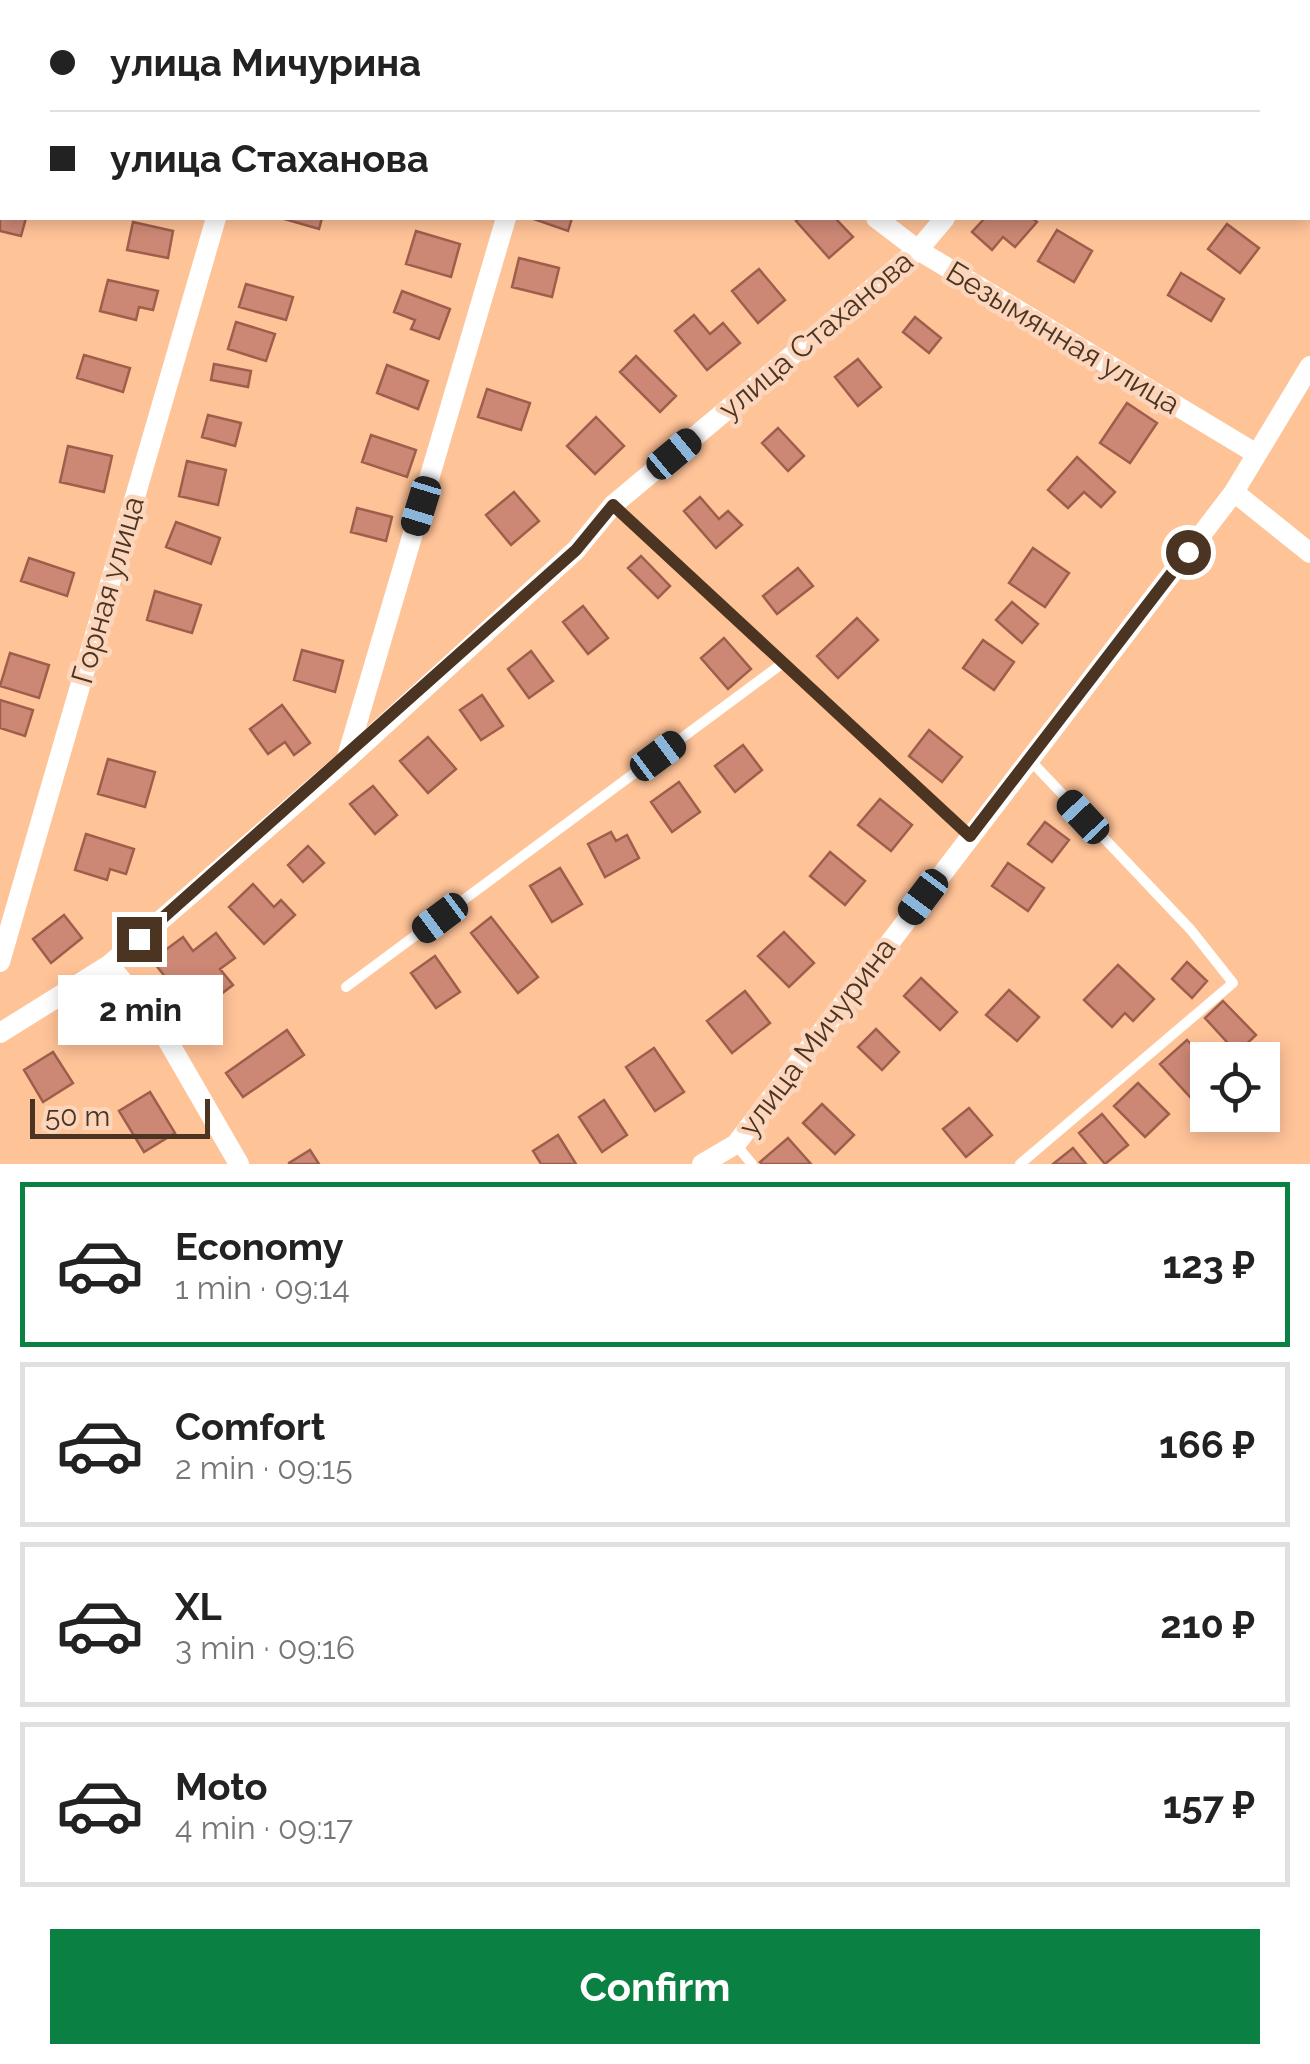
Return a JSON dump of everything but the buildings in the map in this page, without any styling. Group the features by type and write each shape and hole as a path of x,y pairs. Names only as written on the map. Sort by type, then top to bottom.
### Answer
{"street":[{"name":"Горная улица","path":"0,962 215,220"},
{"path":"347,758 505,220"},
{"name":"Безымянная улица","path":"879,220 918,250 1255,452"},
{"name":"улица Стаханова","path":"0,1033 109,965 347,758 576,550 613,505 918,250 943,220"},
{"name":"улица Мичурина","path":"702,1164 736,1144 1234,492 1310,366"},
{"path":"1234,492 1310,553"},
{"path":"109,965 157,1022 239,1164"}],"lane":[{"path":"613,505 970,836"},
{"path":"346,987 783,663"},
{"path":"1020,1164 1232,983 1191,930 1029,760"},
{"path":"736,1144 752,1164"}],"route":[{"path":"139,939 347,758 576,550 613,505 970,836 1188,552"}]}
